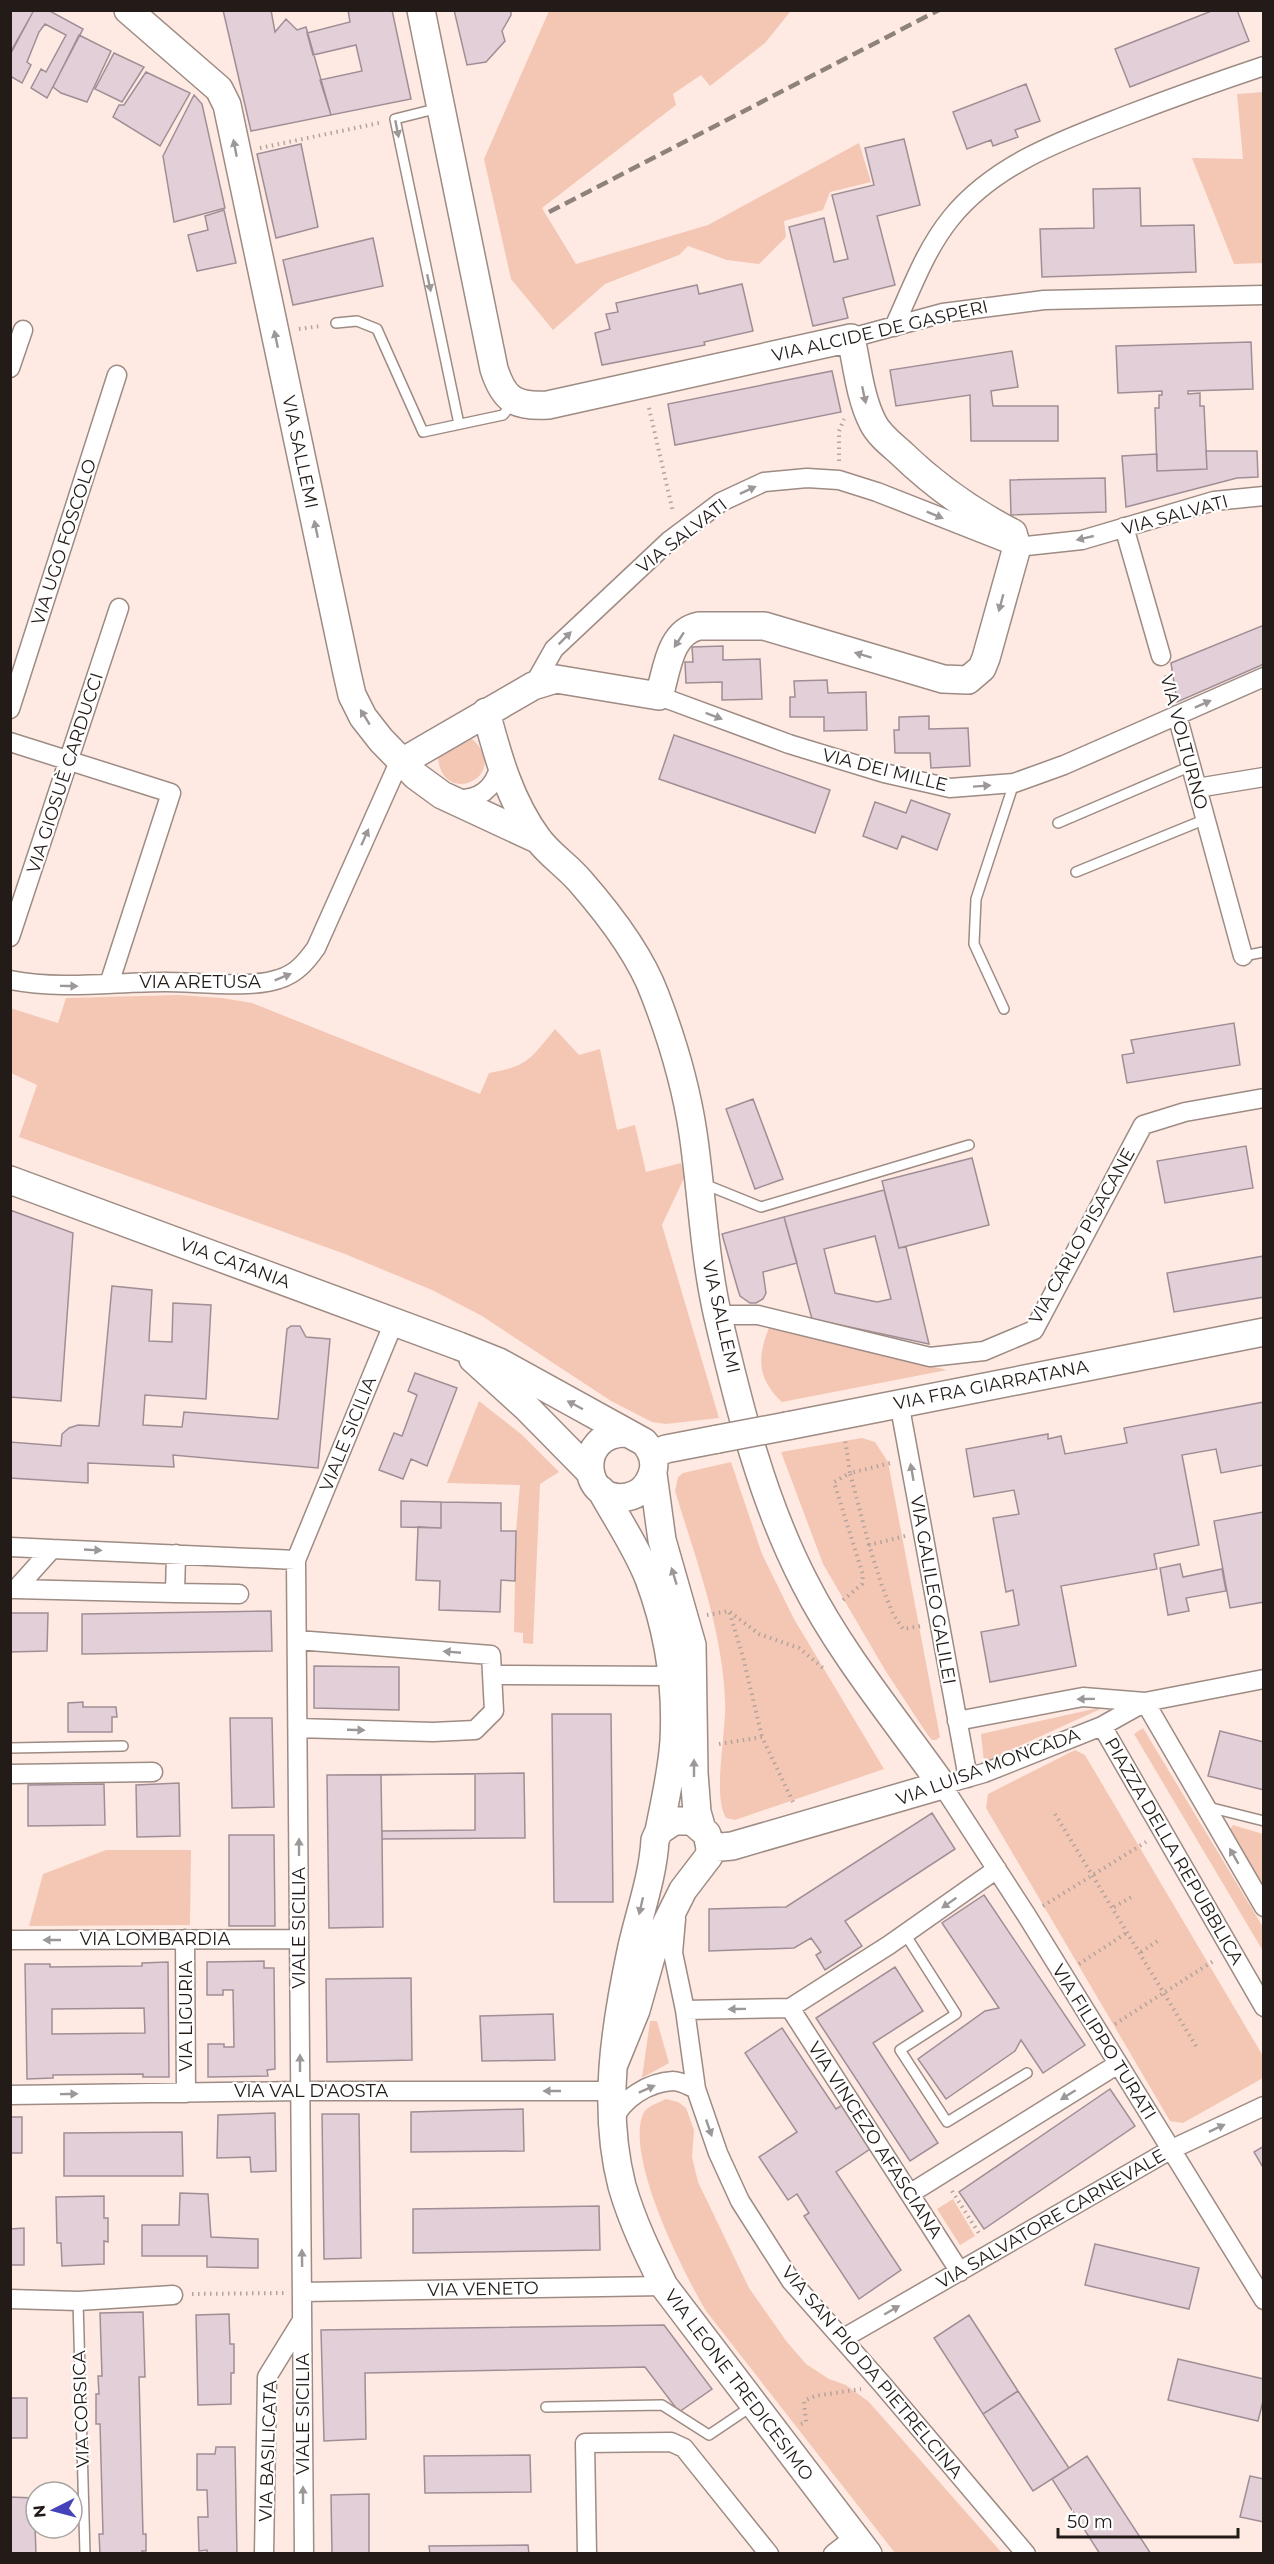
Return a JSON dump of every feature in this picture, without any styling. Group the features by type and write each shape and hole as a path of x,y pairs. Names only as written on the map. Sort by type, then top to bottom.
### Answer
{"street":[{"name":"VIA SALLEMI","path":"128,10 219,89 227,105 352,695 363,717 402,762 429,787 539,840"},
{"path":"421,10 494,369 501,390 514,401"},
{"path":"894,327 925,257 950,219 972,195 1016,164 1064,140 1263,66"},
{"name":"VIA ALCIDE DE GASPERI","path":"514,401 528,406 548,405 851,338 943,313 1044,300 1263,295"},
{"path":"10,368 23,330"},
{"path":"659,696 678,639 689,628 699,626 764,626 943,679 968,680 982,668 1017,547 1013,533 977,515 932,483 873,424 851,338"},
{"name":"VIA UGO FOSCOLO","path":"10,709 117,375"},
{"name":"VIA SALVATI","path":"533,686 554,650 678,535 721,502 764,482 807,478 839,480 878,492 1017,547 1082,540 1214,501 1263,496"},
{"name":"VIA VOLTURNO","path":"1124,527 1161,656"},
{"name":"VIA GIOSUÈ CARDUCCI","path":"10,937 71,759 119,608"},
{"name":"VIA DEI MILLE","path":"533,686 556,679 659,696 789,744 884,773 950,788 1014,783 1064,765 1263,677"},
{"path":"402,762 533,686"},
{"name":"VIA SALLEMI","path":"486,712 509,789 539,840 579,880 629,945 654,990 674,1046 693,1131 703,1237 717,1315 760,1477 788,1549 823,1616 955,1782"},
{"name":"VIA VOLTURNO","path":"1178,715 1243,956"},
{"path":"10,742 71,759 171,793 109,984"},
{"name":"VIA ARETUSA","path":"10,980 72,987 109,984 264,983 293,973 305,963 316,948 396,769 402,762"},
{"path":"454,799 467,800 489,789 497,778 500,765"},
{"path":"1197,788 1263,777"},
{"name":"VIA CARLO PISACANE","path":"717,1315 758,1315 930,1357 984,1352 1034,1330 1143,1125 1185,1112 1263,1098"},
{"name":"VIA CATANIA","path":"10,1180 499,1362 627,1433"},
{"name":"VIALE SICILIA","path":"304,2553 296,1560 394,1322"},
{"name":"VIA FRA GIARRATANA","path":"652,1465 666,1449 1263,1332"},
{"path":"459,1346 527,1408 610,1496 631,1497 648,1484 652,1465"},
{"name":"VIA GALILEO GALILEI","path":"899,1402 957,1721 955,1782"},
{"path":"614,2064 636,2010 653,1950 683,1890 705,1862 705,1837 697,1812 694,1773 695,1713 692,1645 686,1617 662,1540 652,1465 644,1442 627,1433 607,1436 598,1443 589,1462 595,1481 648,1578 666,1637 672,1676 674,1743 657,1840 657,1858 668,1871 684,1875 696,1871"},
{"path":"10,1547 296,1560"},
{"path":"13,1589 52,1549"},
{"path":"176,1554 176,1593"},
{"path":"13,1589 239,1594"},
{"path":"297,1640 491,1655 494,1711 475,1730 433,1732 298,1728"},
{"path":"492,1675 672,1676"},
{"name":"VIA LUISA MONCADA","path":"705,1837 732,1846 800,1828 955,1782 1102,1726 1145,1702 1263,1679"},
{"path":"957,1721 1083,1697 1145,1702 1263,1907"},
{"name":"PIAZZA DELLA REPUBBLICA","path":"1102,1726 1263,2007"},
{"path":"10,1774 153,1772"},
{"name":"VIA FILIPPO TURATI","path":"955,1782 997,1869 1263,2300"},
{"path":"657,1840 674,1821 683,1819 705,1837"},
{"name":"VIA LEONE TREDICESIMO","path":"657,1840 621,2002 611,2091 613,2124 622,2184 640,2238 664,2286 861,2545"},
{"path":"685,2010 790,2008 905,1934 997,1869"},
{"name":"VIA SAN PIO DA PIETRELCINA","path":"678,1904 672,1953 685,2010 696,2089 718,2153 740,2201 790,2281 882,2384 1026,2553"},
{"name":"VIA LIGURIA","path":"185,1939 186,2093"},
{"name":"VIA LOMBARDIA","path":"10,1940 299,1939"},
{"name":"VIA VINCEZO AFASCIANA","path":"790,2008 960,2272"},
{"path":"910,2193 1118,2064"},
{"path":"613,2124 617,2111 628,2100 656,2085 673,2081 696,2089"},
{"name":"VIA VAL D'AOSTA","path":"10,2095 300,2091 611,2091"},
{"name":"VIA SALVATORE CARNEVALE","path":"842,2339 1170,2150 1263,2106"},
{"name":"VIA VENETO","path":"302,2292 664,2286"},
{"path":"10,2299 78,2301 173,2295"},
{"name":"VIA BASILICATA","path":"264,2553 267,2377 302,2321"},
{"path":"587,2553 585,2444 671,2442 684,2448 769,2553"},
{"path":"833,2553 861,2545"}],"lane":[{"path":"442,107 395,119 459,424"},
{"path":"336,323 357,321 377,329 423,432 503,415 514,401"},
{"path":"1058,823 1191,766"},
{"path":"1004,1009 974,944 976,899 1014,783"},
{"path":"1076,873 1206,819"},
{"path":"1243,956 1263,952"},
{"path":"699,1182 761,1207 969,1145"},
{"path":"10,1748 123,1746"},
{"path":"1205,1806 1263,1821"},
{"path":"905,1934 956,2014 900,2050 947,2122 1027,2073"},
{"name":"VIA CORSICA","path":"78,2301 85,2553"},
{"path":"546,2407 662,2405 709,2434 753,2405"}],"path":[{"path":"236,153 395,119"},
{"path":"274,332 336,323"},
{"path":"643,384 678,535"},
{"path":"839,480 839,431 849,408 864,394"},
{"name":"VIA VOLTURNO","path":"1161,656 1178,715"},
{"path":"842,1414 850,1473 869,1545 893,1614 903,1629 919,1626"},
{"path":"823,1616 862,1584 863,1575 834,1482 850,1473 910,1459"},
{"path":"869,1545 923,1532"},
{"path":"686,1617 729,1611 759,1634 799,1648 823,1668"},
{"path":"729,1611 743,1657 762,1737 793,1800 800,1828"},
{"path":"724,1744 762,1737"},
{"path":"1055,1814 1114,1907 1196,2046"},
{"path":"1027,1916 1162,1832"},
{"path":"1114,1907 1133,1896"},
{"path":"1063,1974 1128,1932"},
{"path":"1141,1952 1159,1940"},
{"path":"1099,2033 1165,1993 1230,1949"},
{"path":"942,2173 991,2254"},
{"path":"173,2295 302,2292"},
{"path":"775,2433 806,2422 804,2401 815,2396 843,2393 882,2384"}],"shaded area":[{"path":"549,11 790,12 765,43 710,86 701,75 673,94 676,105 542,208 576,264 708,225 859,143 871,182 830,192 823,210 784,221 786,237 759,264 727,260 688,246 679,255 605,284 553,330 511,279 484,159"},
{"path":"1263,92 1263,263 1234,264 1192,158 1243,159 1237,94"},
{"path":"472,739 483,752 485,764 481,774 472,781 462,784 451,782 443,773 438,758"},
{"path":"179,995 252,1003 480,1094 489,1073 513,1067 528,1060 555,1029 579,1055 600,1049 617,1130 635,1125 646,1172 681,1163 685,1176 662,1225 719,1418 666,1424 652,1422 611,1401 482,1316 432,1290 345,1254 19,1137 37,1085 11,1073 10,1008 58,1023 66,998"},
{"path":"769,1328 947,1370 782,1402 768,1385 762,1367 762,1349"},
{"path":"479,1401 521,1434 559,1472 540,1484 533,1644 523,1643 523,1633 514,1632 516,1531 520,1485 447,1483"},
{"path":"862,1438 875,1442 888,1462 940,1737 936,1740 932,1740 927,1734 885,1670 823,1564 781,1452"},
{"path":"731,1462 762,1554 794,1619 884,1769 735,1820 726,1818 720,1794 725,1700 719,1647 707,1594 675,1491 678,1477 683,1473"},
{"path":"1107,1706 984,1762 981,1734"},
{"path":"1143,1728 1263,1927 1263,1951 1134,1734"},
{"path":"1075,1750 1085,1755 1263,2056 1263,2078 1183,2123 1170,2121 986,1808 988,1794"},
{"path":"1233,1825 1263,1834 1263,1889 1230,1829"},
{"path":"106,1850 191,1850 190,1925 29,1926 43,1874"},
{"path":"650,2021 657,2021 669,2063 642,2078"},
{"path":"666,2099 678,2102 686,2108 694,2130 692,2157 698,2182 749,2288 787,2342 806,2364 829,2379 846,2385 869,2402 1002,2553 895,2553 706,2311 671,2243 649,2185 642,2157 640,2133 643,2114 650,2107"},
{"path":"953,2199 975,2236 960,2245 937,2209"}],"building":[{"path":"10,10 34,10 10,53"},
{"path":"34,10 48,10 83,29 47,98 31,88 41,69 46,72 66,35 45,24 39,32 27,62 31,65 22,83 10,76 10,55"},
{"path":"223,10 271,10 275,32 286,19 297,30 306,27 331,115 251,131"},
{"path":"348,10 392,10 411,99 331,115 320,80 362,71 356,45 313,55 307,33 350,22"},
{"path":"454,10 511,10 511,15 502,31 505,41 486,62 467,65"},
{"path":"1214,10 1237,10 1249,41 1130,87 1115,49"},
{"path":"79,35 111,51 87,102 61,93 53,87"},
{"path":"114,53 144,67 122,102 95,89"},
{"path":"146,72 190,93 160,146 113,117 119,105 124,105"},
{"path":"1026,84 1040,121 1015,130 1018,137 993,146 991,140 967,149 953,112"},
{"path":"194,95 202,104 225,208 174,222 163,156"},
{"path":"904,139 920,205 877,216 895,285 843,298 848,318 813,326 789,227 824,218 834,262 848,259 832,195 874,185 865,148"},
{"path":"301,144 318,227 276,238 257,154"},
{"path":"1140,188 1141,226 1194,225 1196,272 1042,277 1040,229 1094,228 1093,189"},
{"path":"224,210 236,263 197,271 188,235 208,230 205,216"},
{"path":"373,238 383,286 293,305 283,260"},
{"path":"742,284 753,331 704,342 705,345 602,365 595,333 610,329 606,314 618,312 616,303 697,285 699,294"},
{"path":"1251,342 1253,389 1188,391 1188,394 1200,393 1200,406 1204,406 1207,469 1157,471 1155,408 1159,408 1159,395 1162,395 1162,391 1118,393 1116,346"},
{"path":"1012,351 1018,387 991,391 993,406 1058,406 1058,441 971,441 970,395 896,406 890,370"},
{"path":"832,371 841,412 675,445 668,404"},
{"path":"1206,451 1257,451 1258,477 1237,478 1126,507 1122,456 1157,454 1157,471 1207,469"},
{"path":"1105,478 1106,512 1011,515 1010,480"},
{"path":"1264,625 1264,664 1177,702 1171,663"},
{"path":"723,646 723,660 760,659 762,699 722,700 722,682 686,683 685,662 693,662 692,647"},
{"path":"827,680 828,693 866,692 867,730 824,731 824,717 790,717 790,697 795,697 794,681"},
{"path":"929,716 929,729 968,728 970,766 931,768 930,753 895,753 894,730 899,730 899,717"},
{"path":"674,735 830,790 815,833 659,779"},
{"path":"911,800 950,814 937,850 902,836 897,849 863,836 875,802 906,813"},
{"path":"1234,1023 1240,1065 1127,1083 1122,1055 1134,1053 1131,1040"},
{"path":"753,1099 783,1179 755,1189 726,1109"},
{"path":"1246,1146 1253,1188 1165,1203 1157,1161"},
{"path":"972,1158 989,1225 899,1248 882,1181"},
{"path":"884,1190 899,1248 906,1247 929,1344 812,1319 784,1217","holes":["875,1236 891,1299 877,1302 835,1293 824,1249"]},
{"path":"10,1210 73,1233 61,1401 10,1397"},
{"path":"784,1217 797,1263 763,1272 766,1293 763,1299 750,1303 740,1296 722,1234"},
{"path":"1264,1256 1264,1297 1174,1312 1167,1273"},
{"path":"112,1286 152,1290 149,1341 172,1342 173,1303 211,1305 206,1399 145,1395 143,1425 182,1427 184,1412 278,1419 287,1329 291,1326 300,1326 306,1337 330,1339 318,1468 173,1455 174,1467 88,1463 88,1483 10,1478 10,1442 61,1446 62,1434 69,1428 78,1425 99,1426"},
{"path":"415,1373 457,1388 427,1466 411,1459 403,1479 379,1470 394,1433 402,1436 417,1395 408,1391"},
{"path":"1264,1402 1264,1465 1221,1473 1216,1449 1182,1455 1199,1545 1154,1554 1157,1569 1061,1586 1076,1666 990,1682 981,1632 1019,1625 1013,1590 1006,1592 993,1518 1019,1514 1014,1490 974,1497 966,1449 1048,1434 1048,1439 1061,1436 1065,1454 1127,1443 1124,1428"},
{"path":"401,1501 441,1502 441,1528 401,1527"},
{"path":"441,1502 501,1503 501,1531 516,1531 515,1581 501,1580 500,1612 439,1610 440,1581 416,1580 418,1527 441,1528"},
{"path":"1264,1512 1264,1602 1230,1608 1214,1521"},
{"path":"1180,1564 1183,1577 1222,1569 1226,1591 1186,1598 1189,1611 1168,1615 1160,1568"},
{"path":"271,1611 272,1651 82,1654 82,1614"},
{"path":"10,1613 48,1613 47,1651 10,1652"},
{"path":"314,1666 399,1667 399,1710 314,1708"},
{"path":"83,1702 83,1707 116,1707 117,1717 112,1717 112,1732 68,1732 68,1703"},
{"path":"552,1714 611,1714 613,1902 554,1902"},
{"path":"230,1718 272,1718 274,1807 232,1808"},
{"path":"1220,1731 1264,1742 1264,1790 1208,1776"},
{"path":"524,1773 525,1838 382,1839 381,1775"},
{"path":"475,1774 475,1830 382,1831 383,1927 329,1928 327,1775"},
{"path":"179,1783 180,1836 137,1837 136,1785"},
{"path":"104,1784 105,1825 28,1826 28,1785"},
{"path":"932,1813 955,1849 845,1921 862,1946 825,1970 816,1955 821,1952 811,1938 794,1948 709,1951 709,1909 786,1907"},
{"path":"229,1835 274,1835 275,1926 229,1926"},
{"path":"984,1895 1085,2045 1043,2073 1021,2040 1015,2051 946,2099 918,2059 985,2011 999,2008 942,1923"},
{"path":"264,1961 264,1968 274,1968 275,2069 267,2070 268,2076 208,2077 208,2044 224,2044 224,2047 234,2047 233,1990 223,1990 223,1995 207,1995 207,1962"},
{"path":"168,1962 169,2077 143,2077 143,2074 53,2075 53,2078 27,2079 25,1964 50,1964 50,1967 142,1966 142,1963","holes":["144,2008 145,2033 52,2034 52,2009"]},
{"path":"895,1967 923,2011 873,2043 938,2143 910,2161 816,2018"},
{"path":"411,1978 412,2060 327,2062 326,1979"},
{"path":"553,2014 555,2060 482,2061 480,2016"},
{"path":"782,2028 836,2109 844,2104 873,2147 836,2172 901,2270 859,2299 804,2216 809,2213 797,2194 788,2200 759,2157 797,2132 745,2053"},
{"path":"1110,2089 1135,2126 984,2229 959,2192"},
{"path":"523,2109 524,2151 411,2152 411,2112"},
{"path":"275,2113 276,2171 251,2172 250,2157 217,2158 218,2115"},
{"path":"322,2114 359,2114 361,2258 324,2259"},
{"path":"10,2117 22,2117 22,2153 10,2153"},
{"path":"182,2132 183,2176 64,2176 64,2133"},
{"path":"1264,2146 1264,2169 1254,2152"},
{"path":"180,2193 208,2194 211,2237 258,2239 258,2268 207,2267 207,2256 142,2256 142,2225 179,2225"},
{"path":"104,2196 104,2218 108,2218 108,2242 104,2241 104,2264 62,2266 61,2243 57,2243 56,2197"},
{"path":"599,2206 600,2250 413,2253 413,2209"},
{"path":"24,2228 24,2265 10,2265 10,2229"},
{"path":"1095,2244 1199,2268 1189,2309 1085,2285"},
{"path":"143,2312 145,2377 139,2377 143,2534 146,2534 146,2551 142,2551 143,2554 100,2554 99,2534 103,2534 100,2424 96,2424 96,2394 99,2394 98,2376 102,2376 100,2313"},
{"path":"229,2314 230,2344 234,2344 231,2404 198,2405 196,2315"},
{"path":"969,2315 1018,2391 983,2414 934,2338"},
{"path":"664,2325 712,2389 679,2412 645,2367 365,2373 366,2439 324,2441 321,2330"},
{"path":"1178,2359 1264,2379 1264,2397 1258,2421 1168,2400"},
{"path":"1018,2391 1069,2468 1033,2491 983,2414"},
{"path":"10,2398 27,2398 27,2438 10,2438"},
{"path":"216,2447 235,2447 237,2554 207,2554 207,2550 199,2551 198,2517 208,2517 207,2490 197,2490 197,2454 215,2454"},
{"path":"530,2455 531,2492 425,2493 424,2456"},
{"path":"1087,2456 1151,2554 1100,2554 1052,2479"},
{"path":"1250,2476 1264,2479 1264,2522 1240,2517"},
{"path":"369,2494 369,2554 332,2554 331,2495"},
{"path":"10,2497 24,2498 24,2540 36,2540 36,2554 10,2554"},
{"path":"528,2545 529,2554 430,2554 429,2546"}],"railway":[{"path":"549,212 939,10"}]}
